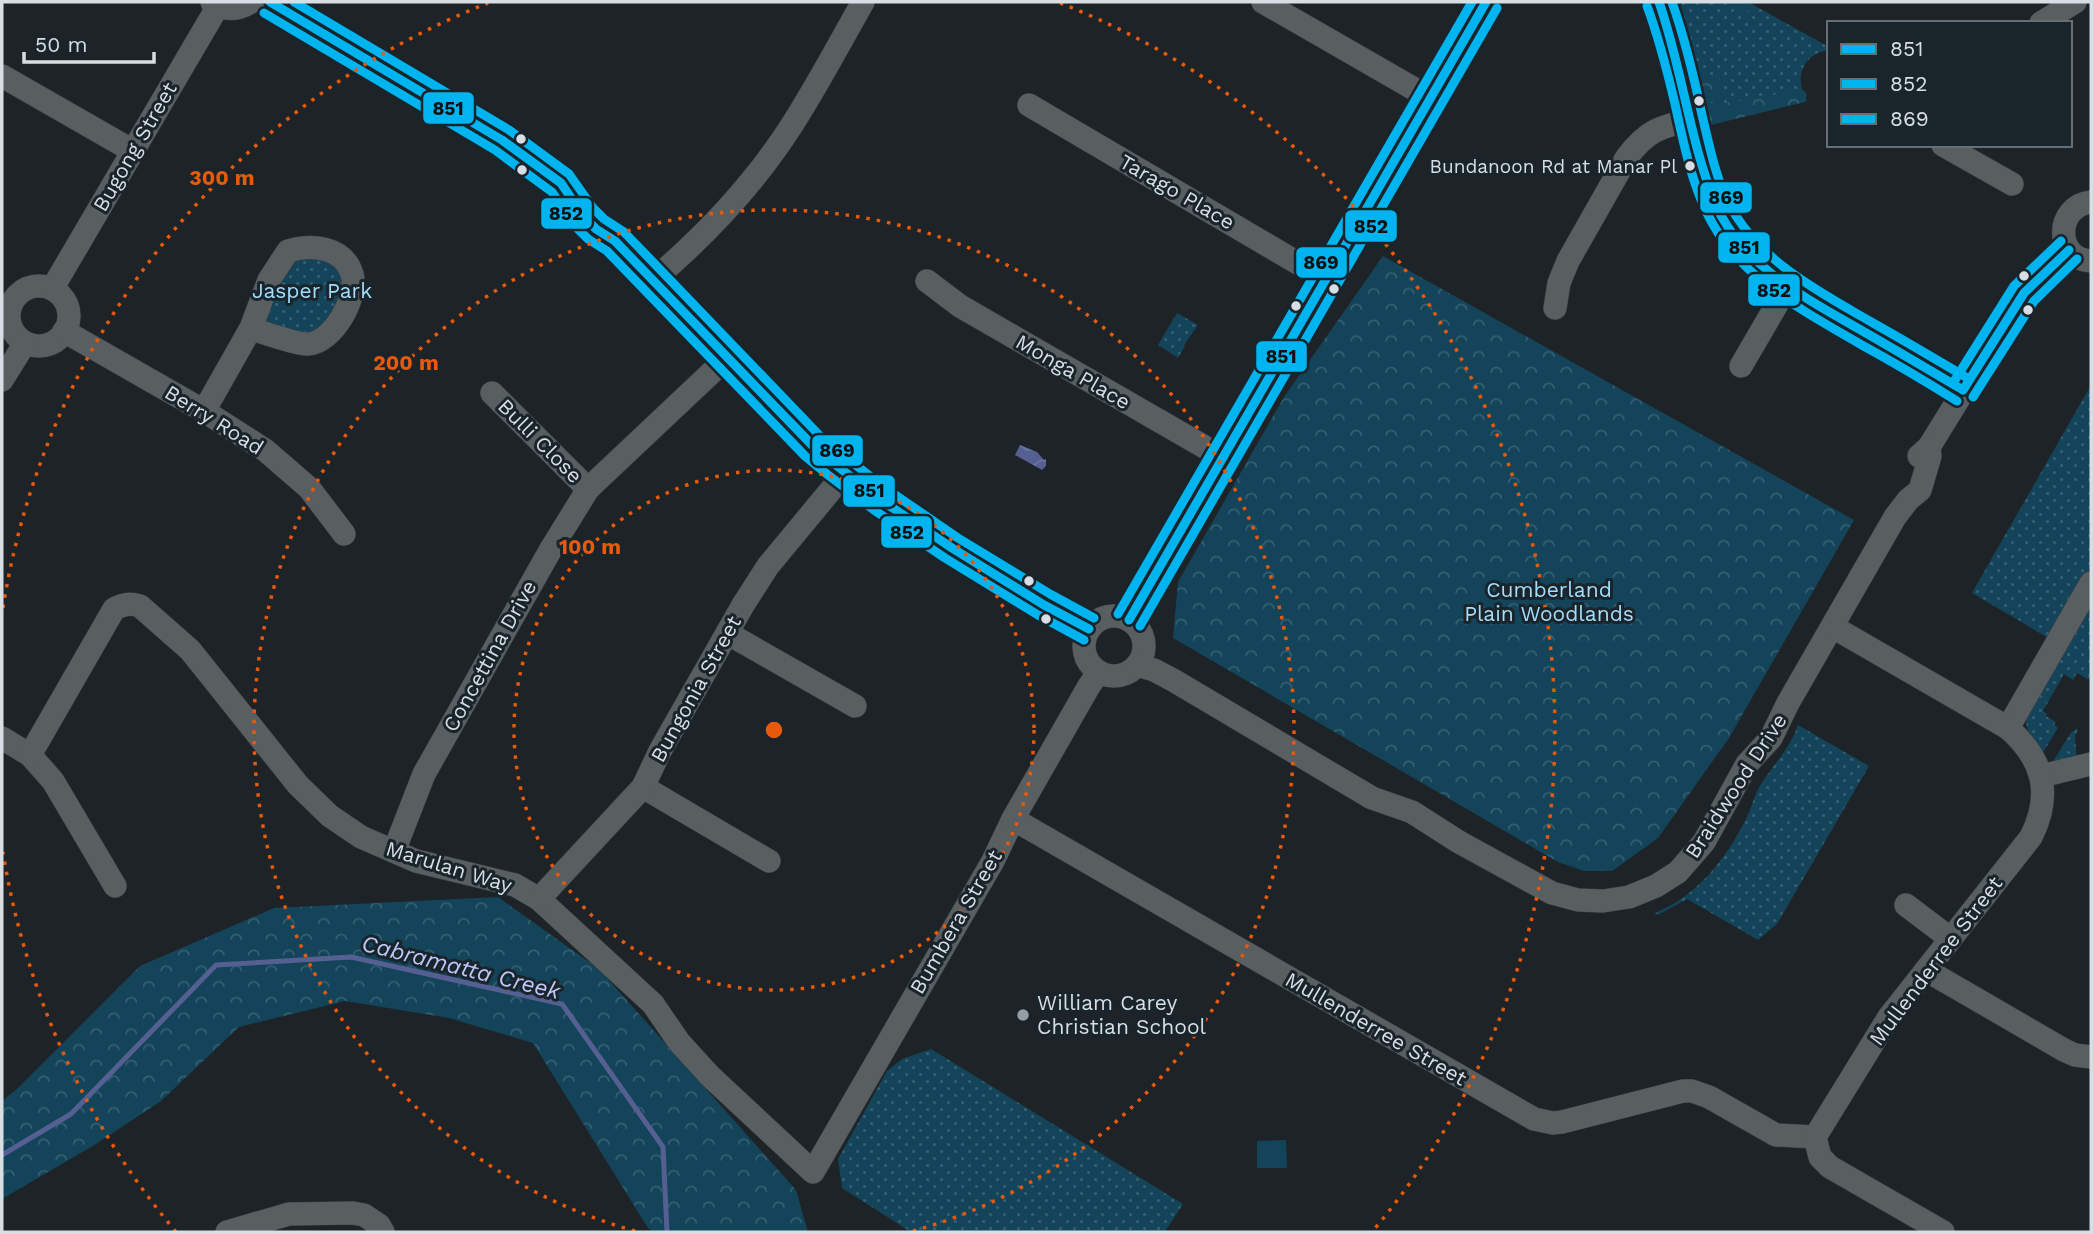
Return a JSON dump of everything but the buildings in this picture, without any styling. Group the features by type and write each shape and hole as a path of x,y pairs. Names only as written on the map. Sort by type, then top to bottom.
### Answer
{"street":[{"path":"215,4 235,9 251,2"},
{"path":"270,2 502,140 561,183 583,216 596,229 615,241 814,447 908,520 1089,629"},
{"path":"653,280 710,227 759,171 790,128 863,2"},
{"path":"1264,2 1430,98"},
{"path":"1129,620 1486,2"},
{"path":"1659,2 1670,34 1706,178 1724,220 1739,242 1756,262 1787,287 1963,390"},
{"path":"2039,15 2075,2"},
{"name":"Bugong Street","path":"52,289 215,4"},
{"path":"2,76 133,151"},
{"name":"Tarago Place","path":"1029,105 1325,279"},
{"path":"1555,308 1559,283 1568,261 1628,157 1652,131 1690,120"},
{"path":"1947,147 2012,184"},
{"path":"2091,202 2077,206 2070,213 2063,232 2064,242 2069,250 2077,257 2091,261"},
{"path":"204,411 251,328 269,280 289,251 313,246 325,248 347,264 352,275 353,291 343,314 328,337 307,345 251,328"},
{"name":"Braidwood Drive","path":"1137,665 1173,680 1372,798 1419,815 1440,831 1542,889 1578,900 1603,901 1629,897 1657,886 1678,872 1704,842 1747,764 1771,738 1895,517 1920,490 1930,456 1929,447 1963,390 2024,293 2069,250"},
{"name":"Monga Place","path":"927,281 960,306 1222,457"},
{"path":"30,287 52,289 64,299 69,314 61,337 49,344 37,346 25,343 10,327 7,300 30,287"},
{"path":"1741,366 1787,287"},
{"name":"Berry Road","path":"64,331 204,411 265,450 309,488 344,534"},
{"path":"2,380 25,343"},
{"name":"Concettina Drive","path":"394,851 424,774 551,549 588,489 728,357"},
{"name":"Bulli Close","path":"492,393 588,489"},
{"name":"Bungonia Street","path":"539,899 643,787 660,751 768,566 845,473"},
{"path":"2008,728 2091,583"},
{"name":"Marulan Way","path":"30,755 114,609 123,604 140,606 190,650 298,785 330,816 361,837 416,861 515,885 539,899 653,1004 694,1060 813,1172"},
{"path":"1120,616 1136,625 1143,640 1142,657 1137,665 1129,672 1119,675 1099,672 1086,658 1084,648 1089,629 1102,618 1120,616"},
{"name":"Mullenderree Street","path":"1013,820 1534,1119 1562,1122 1675,1092 1692,1091 1709,1097 1776,1135 1815,1137 1875,1037 1900,1002 2031,837 2043,796 2038,766 2028,748 2008,728 1833,627"},
{"path":"727,633 855,706"},
{"name":"Bumbera Street","path":"813,1172 1099,672"},
{"path":"2,738 30,755 53,781 115,886"},
{"path":"2041,776 2091,764"},
{"path":"643,787 769,861"},
{"path":"1906,905 1951,939"},
{"path":"1926,970 2064,1050 2091,1057"},
{"path":"1815,1137 1821,1157 1830,1167 1943,1232"},
{"path":"227,1232 289,1214 353,1213 365,1215 379,1225 383,1232"}],"green space":[{"path":"1682,2 1748,2 1827,46 1827,50 1812,57 1803,69 1801,85 1807,101 1702,127 1676,15"},
{"path":"1724,2 1748,2 1751,4 1745,15"},
{"path":"1711,76 1720,80 1724,89 1720,98 1711,102 1702,98 1698,89 1702,80"},
{"path":"1801,88 1807,94 1805,102 1710,125 1702,120 1704,114 1729,102 1758,99"},
{"name":"Jasper Park","path":"330,255 348,289 317,337 266,328 263,302 291,259"},
{"name":"Cumberland Plain Woodlands","path":"1383,256 1854,520 1729,738 1658,838 1612,871 1584,871 1558,862 1173,638 1178,582 1284,397"},
{"path":"1177,313 1198,325 1178,358 1158,345"},
{"path":"2091,385 2091,567 2050,639 1972,593"},
{"path":"2091,601 2091,681 2077,673 2073,680 2064,674 2043,711 2056,722 2054,725 2058,728 2042,754 2028,730 2027,712"},
{"path":"1798,725 1869,766 1777,924 1758,940 1687,899 1658,915 1655,913 1684,897 1709,875 1719,862 1746,819 1759,788 1786,749"},
{"path":"2076,728 2077,763 2052,763 2072,731"},
{"path":"498,897 599,969 796,1190 808,1232 653,1232 533,1043 449,1018 345,1001 239,1027 161,1101 96,1144 2,1199 2,1101 140,966 274,908"},
{"path":"931,1049 1183,1204 1167,1232 911,1232 842,1188 838,1159 887,1071 902,1059"},
{"path":"1286,1140 1287,1168 1257,1168 1257,1141"}],"water":[{"path":"1020,445 1046,459 1046,466 1042,470 1015,455"}],"waterway":[{"name":"Cabramatta Creek","path":"2,1155 71,1114 216,965 351,957 562,1004 663,1147 667,1232"}],"transit line":[{"name":"851","path":"270,2 502,140 561,183 583,216 596,229 615,241 814,447 881,500 952,548 1044,605 1089,629"},
{"name":"869","path":"294,2 509,130 569,174 593,208 624,232 822,438 888,490 958,538 1094,618"},
{"name":"869","path":"1118,614 1472,2"},
{"name":"851","path":"1129,620 1486,2"},
{"name":"851","path":"1659,2 1706,178 1727,226 1742,246 1779,280 1800,294 1963,390"},
{"name":"869","path":"1672,2 1689,58 1716,170 1723,192 1741,223 1756,241 1791,273 1969,379"},
{"name":"852","path":"1647,6 1696,185 1706,211 1734,254 1772,289 1793,304 1957,401"},
{"name":"852","path":"1140,626 1497,8"},
{"name":"852","path":"264,13 495,150 552,192 574,225 588,239 607,251 805,456 874,510 945,558 1084,640"},
{"name":"869","path":"1953,383 2014,286 2061,241"},
{"name":"851","path":"1963,390 2024,293 2069,250"},
{"name":"852","path":"1973,397 2034,301 2077,259"}],"place":[{"name":"Bundanoon Rd at Manar Pl","path":"1690,166"},
{"name":"William Carey Christian School","path":"1023,1015"}]}
